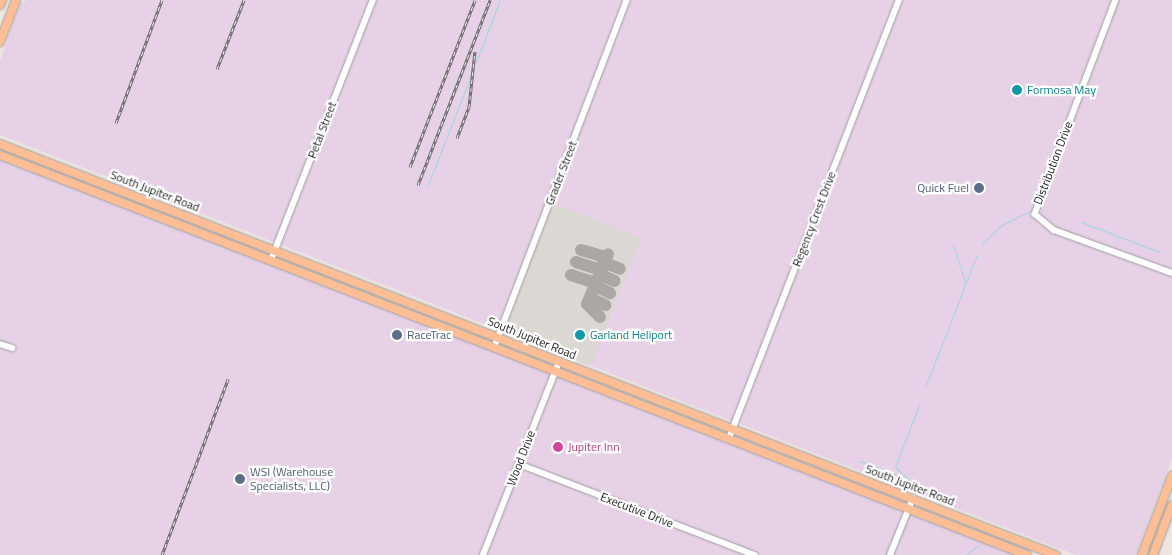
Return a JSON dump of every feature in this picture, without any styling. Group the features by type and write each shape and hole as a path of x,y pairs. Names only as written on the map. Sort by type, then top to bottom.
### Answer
{"main road":[{"path":"0,5 2,0"},
{"path":"0,42 16,0"},
{"name":"South Jupiter Road","path":"0,144 913,498 1037,552 1056,555"},
{"name":"South Jupiter Road","path":"0,155 495,345 555,371 1027,555"},
{"path":"75,184 79,174"},
{"path":"150,213 154,204"},
{"path":"204,234 207,223"},
{"path":"839,481 843,471"},
{"path":"1142,555 1172,476"},
{"path":"1153,555 1172,505"}],"street":[{"name":"Petal Street","path":"271,260 373,0"},
{"name":"Grader Street","path":"495,345 627,0"},
{"name":"Regency Crest Drive","path":"729,438 900,0"},
{"name":"Distribution Drive","path":"1116,0 1035,214 1054,230 1172,274"},
{"path":"0,344 12,348"},
{"name":"Wood Drive","path":"483,555 559,362"},
{"name":"Executive Drive","path":"519,464 755,555"},
{"path":"890,555 913,498"}],"shaded area":[{"path":"27,0 1172,0 1172,459 1136,555 1076,555 0,135 0,61 20,4"},
{"path":"0,159 203,236 1021,555 0,555"},
{"path":"552,203 641,238 591,366 503,332"}],"waterway":[{"path":"476,62 500,0"},
{"path":"428,185 471,75"},
{"path":"982,244 1002,225 1028,212"},
{"path":"1081,222 1160,252"},
{"path":"953,245 965,283"},
{"path":"926,385 977,255"},
{"path":"911,481 895,467 919,405"},
{"path":"860,461 899,476"},
{"path":"965,555 978,546"}],"taxiway":[{"path":"581,250 605,257"},
{"path":"600,317 587,304 608,254"},
{"path":"576,262 600,270"},
{"path":"603,262 620,269"},
{"path":"599,274 615,281"},
{"path":"571,275 595,283"},
{"path":"594,285 610,293"},
{"path":"590,298 605,305"}],"railway":[{"path":"116,123 162,0"},
{"path":"217,69 244,0"},
{"path":"410,167 475,0"},
{"path":"418,185 490,0"},
{"path":"457,138 469,107 475,51"},
{"path":"162,555 228,379"}],"place":[{"name":"Formosa May","path":"1017,90"},
{"name":"Quick Fuel","path":"979,188"},
{"name":"RaceTrac","path":"397,335"},
{"name":"Garland Heliport","path":"580,335"},
{"name":"Jupiter Inn","path":"558,447"},
{"name":"WSI (Warehouse Specialists, LLC)","path":"240,479"}]}
